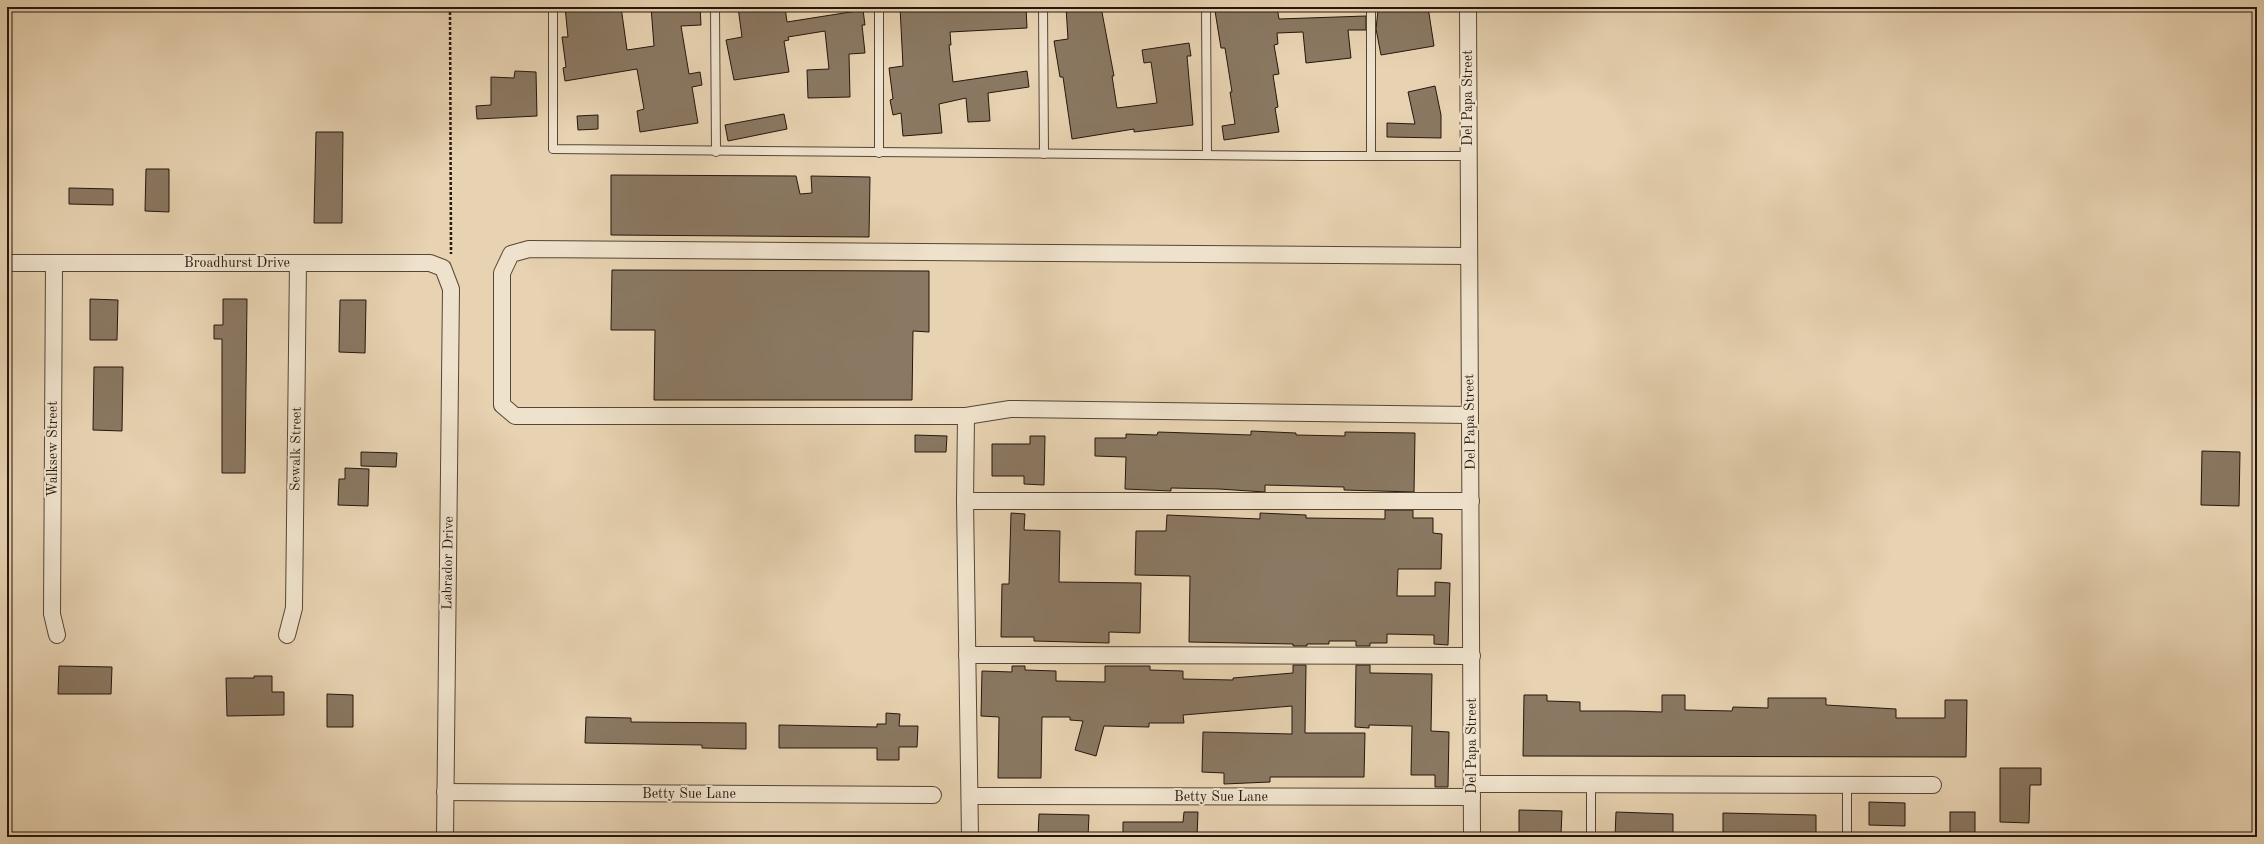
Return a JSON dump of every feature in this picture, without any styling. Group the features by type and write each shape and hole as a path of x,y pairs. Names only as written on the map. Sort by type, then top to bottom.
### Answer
{"street":[{"name":"Del Papa Street","path":"1468,7 1472,837"},
{"path":"1469,256 529,249 511,254 502,273 502,405 516,416 966,416 1010,409 1470,415"},
{"name":"Broadhurst Drive","path":"7,263 430,263 443,268 451,288"},
{"name":"Walksew Street","path":"54,263 52,614 57,635"},
{"name":"Sewalk Street","path":"287,634 294,608 298,263"},
{"name":"Labrador Drive","path":"445,837 451,288"},
{"path":"966,416 965,501 970,837"},
{"path":"965,501 1471,501"},
{"path":"967,656 1472,656"},
{"name":"Betty Sue Lane","path":"970,796 1472,790 1591,784 1847,786 1933,785"},
{"name":"Betty Sue Lane","path":"445,792 933,795"}],"lane":[{"path":"553,7 554,149 716,152 1468,156"},
{"path":"715,7 716,152"},
{"path":"879,7 880,153"},
{"path":"1043,7 1044,154"},
{"path":"1206,7 1207,155"},
{"path":"1371,7 1371,156"},
{"path":"1591,784 1591,837"},
{"path":"1847,786 1847,837"}],"path":[{"path":"450,7 451,257"}],"building":[{"path":"565,7 621,7 627,50 654,46 651,7 700,7 701,25 681,26 689,74 700,72 702,85 692,87 698,123 640,132 637,111 644,109 637,69 565,81 563,68 566,67 562,37 568,37"},
{"path":"738,7 785,7 787,22 863,10 865,25 862,25 865,53 849,54 850,97 808,98 807,70 829,69 825,31 788,37 789,40 784,41 789,72 734,80 726,40 742,37"},
{"path":"900,7 1026,7 1027,28 950,32 951,45 949,45 953,82 1027,71 1029,87 988,93 990,121 968,122 966,98 939,104 942,133 903,136 901,113 893,115 890,100 893,99 889,68 903,66"},
{"path":"1066,7 1101,7 1114,76 1112,76 1117,108 1157,103 1151,62 1144,63 1142,50 1189,43 1191,56 1187,56 1193,125 1134,132 1134,129 1072,139 1063,77 1060,77 1054,41 1068,39"},
{"path":"1240,7 1277,7 1279,19 1366,16 1366,30 1348,30 1351,58 1306,63 1303,32 1277,33 1278,44 1274,45 1279,74 1273,75 1278,107 1275,108 1279,132 1224,140 1222,126 1235,124 1230,92 1232,92 1225,48 1221,48 1215,11"},
{"path":"1399,7 1428,7 1434,46 1381,55 1376,29 1378,10"},
{"path":"515,71 536,72 537,116 477,119 476,106 491,105 491,77 514,78"},
{"path":"1435,86 1441,115 1441,138 1387,137 1387,123 1415,124 1408,92"},
{"path":"784,114 787,129 728,141 725,125"},
{"path":"598,115 598,129 578,130 577,116"},
{"path":"316,132 343,132 342,223 314,223"},
{"path":"146,169 169,169 169,212 145,211"},
{"path":"611,175 796,176 800,194 812,193 811,176 870,177 869,237 611,235"},
{"path":"69,188 113,189 113,205 69,204"},
{"path":"612,270 929,271 929,332 913,331 912,400 654,400 655,330 611,330"},
{"path":"90,299 118,300 117,340 90,340"},
{"path":"223,299 247,299 245,473 222,473 222,339 214,339 214,325 223,325"},
{"path":"340,300 366,300 365,353 339,352"},
{"path":"94,367 123,367 122,431 93,430"},
{"path":"1251,431 1296,433 1296,435 1345,436 1345,432 1415,433 1414,492 1344,490 1344,487 1265,485 1265,492 1219,489 1171,488 1171,491 1125,489 1126,457 1095,456 1095,438 1126,438 1126,434 1157,435 1158,432 1251,435"},
{"path":"915,435 947,436 946,452 915,452"},
{"path":"1030,436 1045,436 1044,485 1024,484 1024,476 992,476 992,444 1030,444"},
{"path":"2202,451 2240,452 2239,506 2201,505"},
{"path":"361,452 397,453 396,467 361,466"},
{"path":"345,468 369,469 368,506 338,505 339,479 345,479"},
{"path":"1385,510 1413,510 1413,518 1433,518 1433,533 1442,534 1441,569 1398,569 1397,596 1435,596 1435,582 1450,583 1448,645 1434,644 1434,635 1387,634 1387,643 1370,643 1370,646 1356,646 1356,641 1329,641 1329,644 1307,644 1307,646 1293,646 1293,644 1189,642 1190,576 1135,575 1136,531 1166,531 1167,515 1260,519 1260,513 1306,515 1306,518 1385,519"},
{"path":"1011,513 1025,514 1024,530 1060,531 1059,582 1141,583 1140,633 1109,632 1109,643 1034,641 1034,637 1001,637 1002,584 1009,584"},
{"path":"1293,665 1306,665 1305,733 1365,733 1364,777 1270,777 1270,782 1224,784 1224,773 1202,772 1203,732 1292,734 1292,706 1183,715 1184,723 1149,723 1149,727 1104,726 1096,756 1075,750 1083,721 1070,720 1070,717 1042,717 1041,778 998,778 999,717 981,716 982,671 1012,672 1012,666 1025,666 1025,670 1056,671 1056,681 1105,682 1105,666 1150,666 1150,670 1183,671 1183,679 1233,680 1233,678 1293,673"},
{"path":"1356,665 1370,665 1370,673 1432,674 1431,731 1449,732 1448,787 1435,787 1435,775 1411,775 1412,726 1369,725 1369,728 1355,727"},
{"path":"59,666 112,667 111,694 58,694"},
{"path":"254,676 272,676 272,692 284,692 284,715 227,716 226,678 254,678"},
{"path":"327,694 353,695 353,727 327,727"},
{"path":"1524,695 1547,695 1547,701 1580,702 1580,711 1662,712 1662,695 1685,695 1685,710 1732,711 1733,707 1768,708 1768,698 1826,698 1826,705 1896,709 1896,718 1945,718 1945,700 1967,700 1966,757 1523,756"},
{"path":"886,713 900,714 899,726 918,726 917,747 899,747 899,760 877,760 877,748 779,748 779,725 877,727 877,724 886,724"},
{"path":"586,717 631,718 631,722 746,723 746,749 702,748 702,745 585,743"},
{"path":"2000,768 2041,768 2041,785 2030,785 2029,823 2000,822"},
{"path":"1869,802 1905,803 1905,826 1869,825"},
{"path":"1519,810 1562,811 1561,835 1519,834"},
{"path":"1184,812 1198,812 1197,837 1123,837 1123,822 1183,822"},
{"path":"1616,812 1673,814 1673,837 1615,837"},
{"path":"1950,812 1975,812 1975,837 1950,837"},
{"path":"1723,813 1816,815 1816,837 1723,837"},
{"path":"1039,814 1089,815 1088,837 1038,837"}]}
